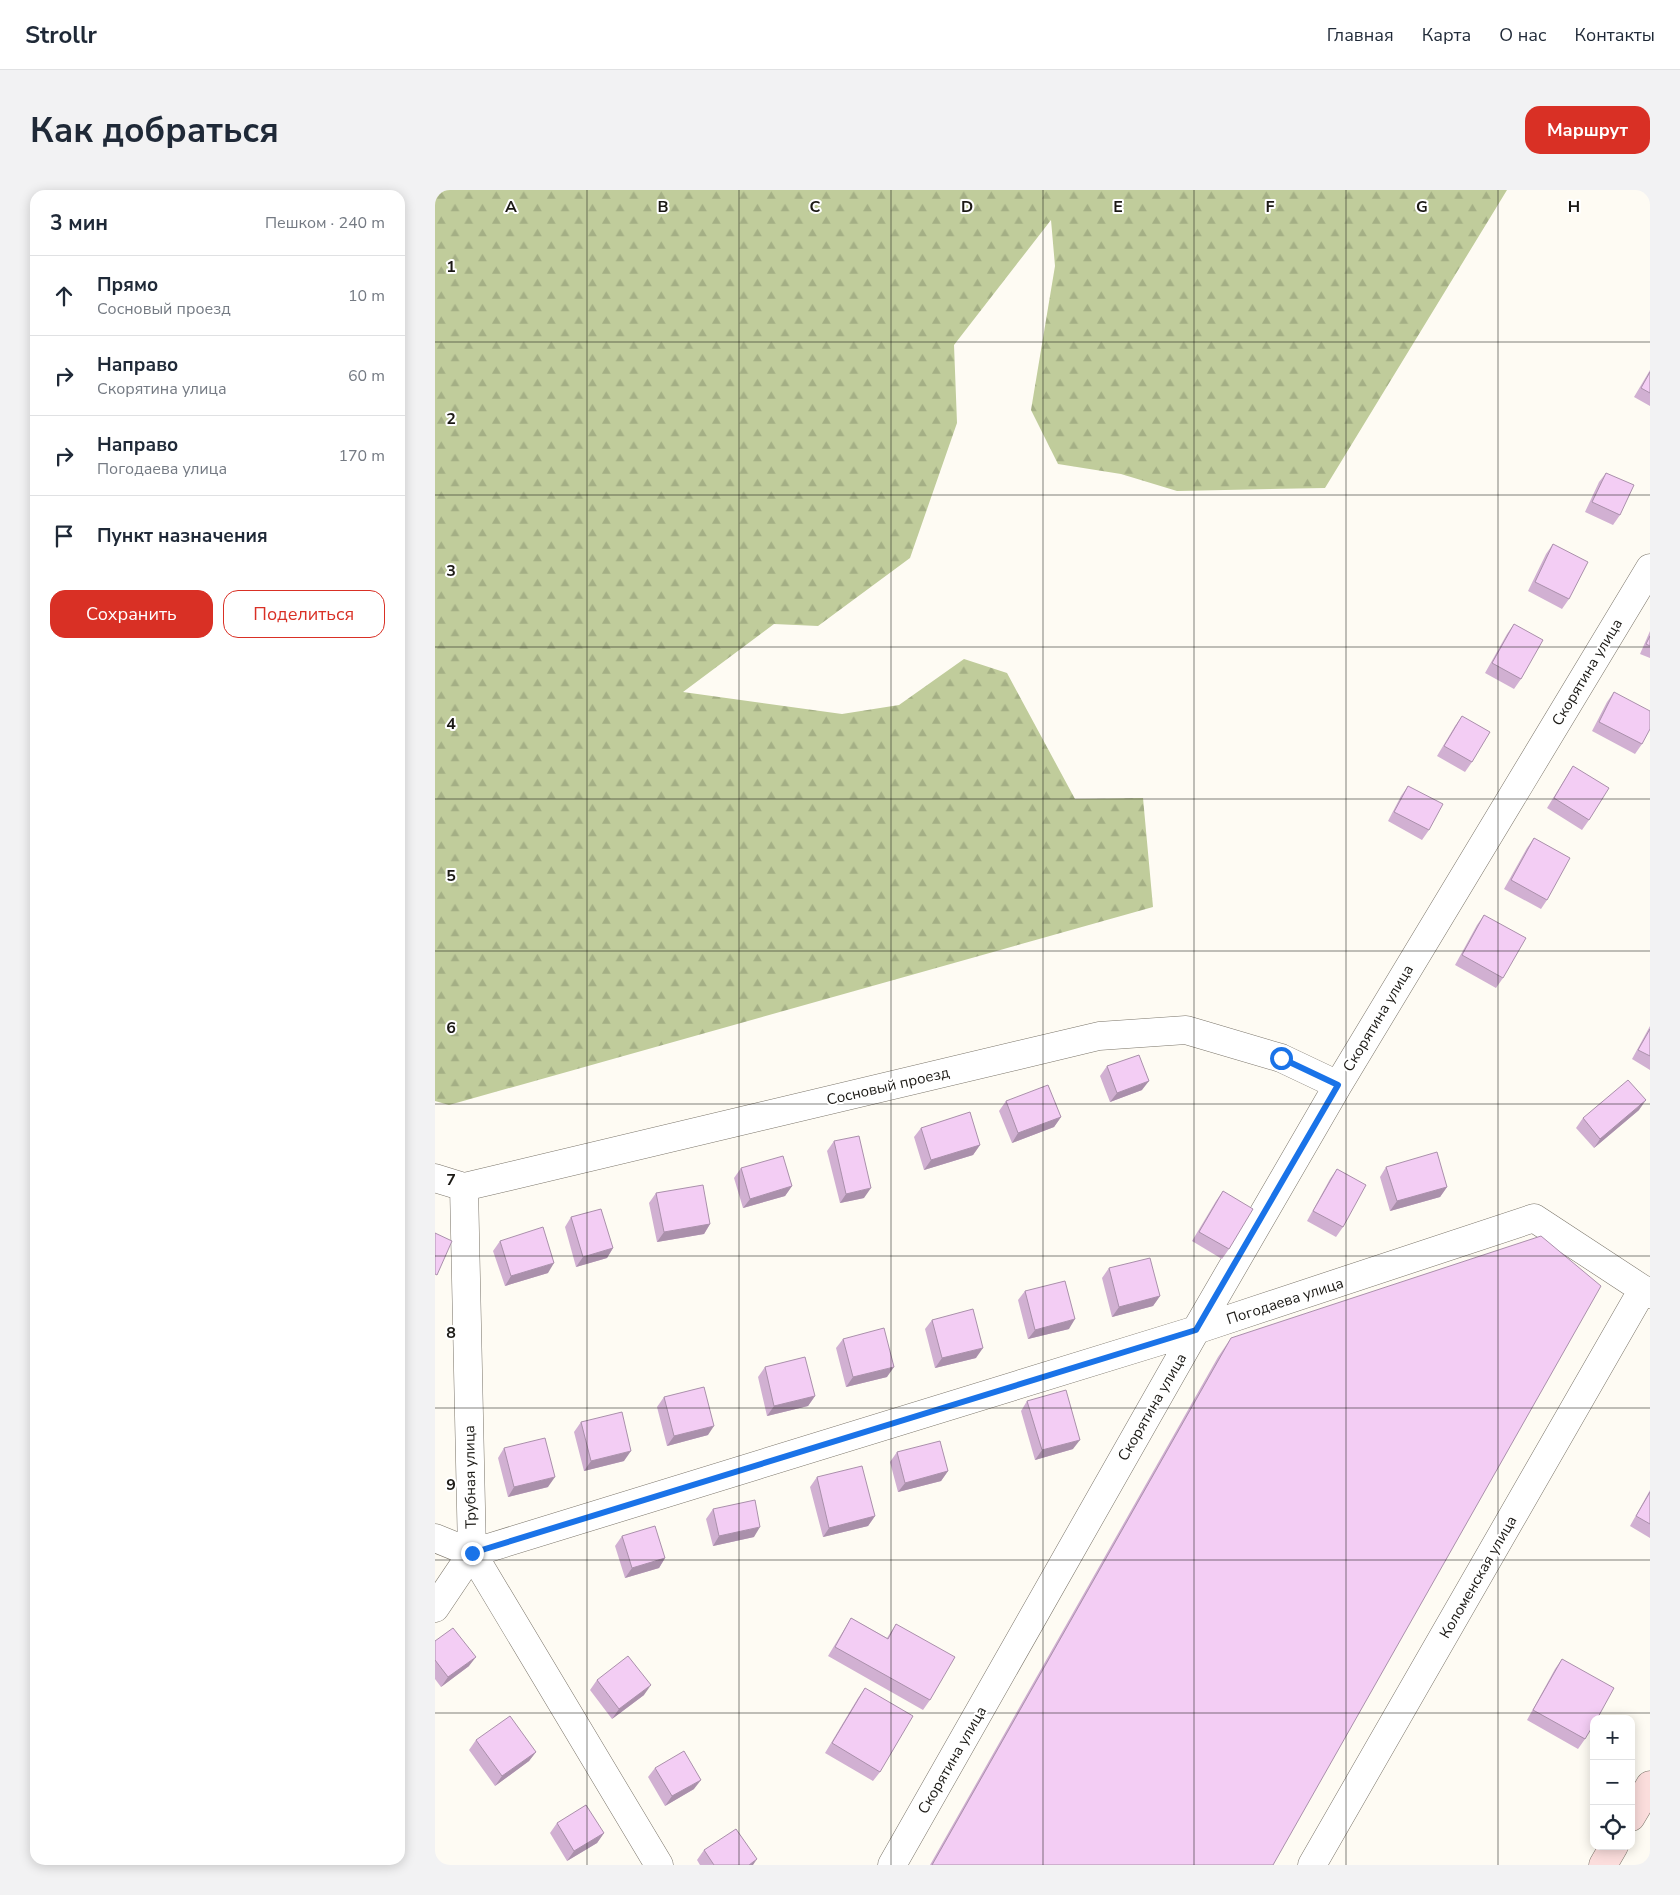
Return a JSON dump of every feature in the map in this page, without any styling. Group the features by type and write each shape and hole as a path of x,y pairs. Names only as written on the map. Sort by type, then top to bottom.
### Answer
{"street":[{"name":"Скорятина улица","path":"892,1865 1196,1330 1338,1085 1650,568"},
{"name":"Сосновый проезд","path":"463,1187 1099,1036 1186,1030 1281,1058 1338,1085"},
{"path":"435,1178 463,1187"},
{"name":"Трубная улица","path":"463,1187 472,1553 659,1865"},
{"name":"Погодаева улица","path":"472,1553 1196,1330 1535,1218 1647,1291"},
{"name":"Коломенская улица","path":"1312,1865 1647,1291"},
{"path":"435,1538 472,1553 435,1608"},
{"path":"1635,1810 1650,1785"},
{"path":"1603,1865 1612,1850"}],"green space":[{"path":"435,190 1507,190 1325,488 1177,491 1121,474 1058,464 1031,410 1055,266 1051,220 954,345 957,423 910,558 818,626 774,624 683,692 842,714 899,705 964,659 1007,673 1075,799 1143,798 1153,907 449,1105 435,1101"}],"building":[{"path":"1650,372 1650,393 1641,388"},
{"path":"1606,473 1634,485 1620,515 1592,502"},
{"path":"1553,544 1588,562 1569,599 1535,582"},
{"path":"1514,624 1543,640 1521,679 1492,663"},
{"path":"1650,636 1650,646 1646,644"},
{"path":"1614,692 1650,711 1650,729 1642,744 1599,722"},
{"path":"1462,716 1490,732 1472,762 1444,746"},
{"path":"1573,766 1609,788 1589,820 1554,798"},
{"path":"1408,786 1443,804 1429,830 1394,812"},
{"path":"1534,838 1570,858 1547,900 1511,880"},
{"path":"1484,915 1526,938 1503,978 1462,955"},
{"path":"1650,1029 1650,1056 1638,1050"},
{"path":"1139,1055 1149,1081 1117,1093 1107,1066"},
{"path":"1628,1080 1646,1100 1600,1139 1583,1118"},
{"path":"1048,1085 1061,1117 1018,1133 1006,1101"},
{"path":"970,1112 980,1145 931,1160 921,1128"},
{"path":"859,1136 871,1188 846,1194 834,1141"},
{"path":"1437,1152 1447,1187 1397,1201 1386,1167"},
{"path":"783,1156 792,1186 750,1199 741,1168"},
{"path":"1337,1169 1366,1185 1343,1227 1313,1211"},
{"path":"703,1185 710,1224 664,1232 656,1193"},
{"path":"1223,1191 1253,1209 1229,1249 1199,1232"},
{"path":"601,1209 613,1248 583,1257 571,1217"},
{"path":"543,1227 554,1263 511,1276 500,1241"},
{"path":"435,1233 452,1241 437,1275 435,1274"},
{"path":"1541,1236 1601,1286 1273,1865 932,1865 1231,1338"},
{"path":"1150,1258 1160,1296 1119,1307 1109,1268"},
{"path":"1065,1281 1075,1319 1035,1330 1025,1291"},
{"path":"973,1309 983,1348 942,1358 932,1320"},
{"path":"884,1328 894,1367 853,1377 843,1339"},
{"path":"805,1357 815,1396 774,1406 765,1367"},
{"path":"704,1387 714,1426 674,1436 664,1397"},
{"path":"1066,1390 1080,1440 1042,1450 1027,1401"},
{"path":"622,1412 631,1451 591,1461 581,1422"},
{"path":"545,1438 555,1477 514,1487 504,1448"},
{"path":"940,1441 948,1471 905,1483 897,1452"},
{"path":"862,1466 875,1516 829,1528 817,1477"},
{"path":"1650,1492 1650,1524 1636,1516"},
{"path":"755,1500 760,1527 719,1536 713,1509"},
{"path":"655,1526 665,1558 632,1568 622,1536"},
{"path":"851,1618 888,1639 896,1624 955,1657 930,1700 835,1647"},
{"path":"453,1628 476,1657 448,1677 435,1660 435,1641"},
{"path":"628,1656 651,1685 619,1709 597,1680"},
{"path":"1562,1659 1614,1688 1599,1715 1590,1715 1590,1731 1585,1739 1533,1710"},
{"path":"865,1688 913,1716 880,1772 832,1743"},
{"path":"510,1716 536,1752 502,1776 476,1740"},
{"path":"684,1751 701,1780 672,1796 655,1768"},
{"path":"586,1805 604,1833 574,1851 557,1823"},
{"path":"736,1829 757,1859 749,1865 714,1865 704,1850"}],"route":[{"path":"472,1553 1196,1330 1338,1085 1281,1058"}]}
